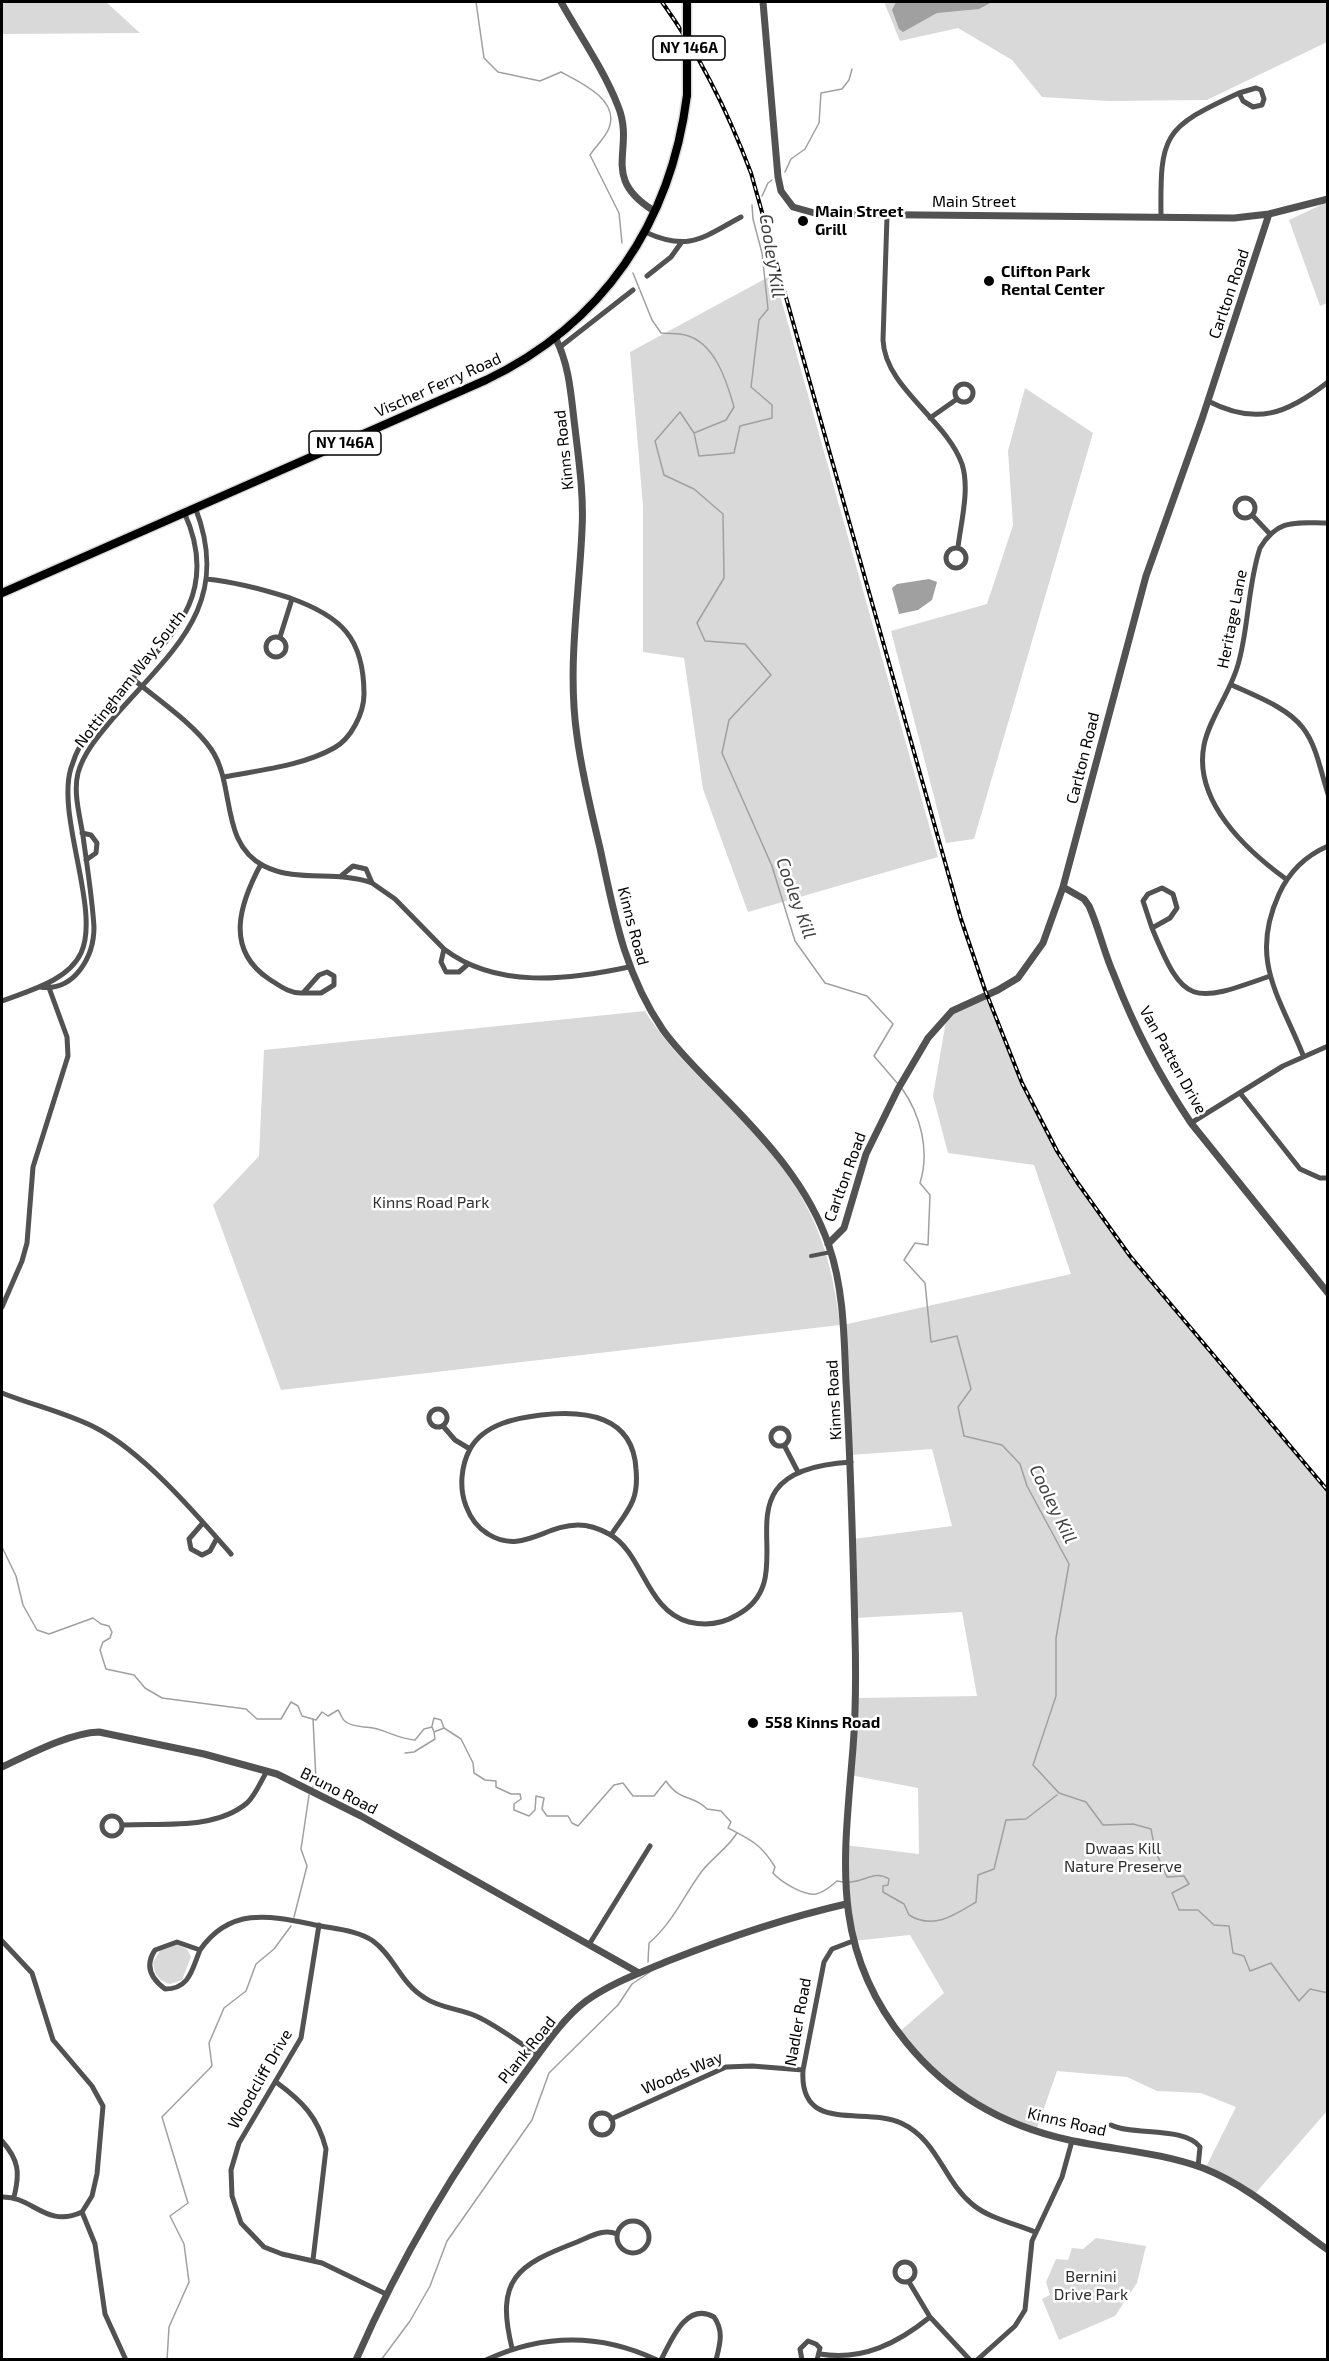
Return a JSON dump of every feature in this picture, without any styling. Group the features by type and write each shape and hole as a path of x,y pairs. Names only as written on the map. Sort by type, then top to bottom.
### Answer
{"main road":[{"name":"NY 146A","path":"645,232 673,162 687,95 687,2"},
{"name":"Vischer Ferry Road","path":"2,593 486,380 558,343 612,283 645,232"}],"street":[{"path":"561,2 618,105 623,131 621,161 626,184 636,198 654,211"},
{"name":"Main Street","path":"763,2 775,152 781,191 786,200 804,212 886,216 1234,218 1269,214 1328,199"},
{"path":"1161,217 1160,166 1168,141 1186,121 1239,93 1258,88 1263,93 1264,102 1253,107 1243,101 1239,93"},
{"name":"Carlton Road","path":"830,1248 844,1228 866,1154 898,1089 928,1038 952,1011 1008,985 1027,969 1043,943 1063,887 1146,576 1208,402 1269,214"},
{"path":"886,216 883,340 885,354 891,369 930,418 962,465 964,496 958,547"},
{"path":"645,232 681,243 706,236 741,217"},
{"path":"646,276 671,257 681,243"},
{"path":"558,343 633,290"},
{"name":"Kinns Road","path":"558,343 571,389 583,510 573,668 576,729 592,815 629,967 640,992 671,1040 786,1165 810,1203 830,1248 841,1302 851,1462 856,1698 844,1882 854,1941 885,2013 924,2064 976,2105 1022,2127 1072,2141 1146,2152 1198,2167 1230,2181 1328,2250"},
{"path":"1208,402 1242,414 1262,415 1296,405 1328,382"},
{"path":"930,418 957,399"},
{"name":"Nottingham Way South","path":"2,1001 78,974 92,948 94,927 77,797 78,774 96,739 185,636 197,615 207,579 207,547 195,507"},
{"name":"Nottingham Way South","path":"48,986 79,957 86,938 70,798 71,768 87,736 187,613 198,578 196,543 184,512"},
{"path":"1252,515 1269,533 1292,523 1328,524"},
{"name":"Heritage Lane","path":"1269,533 1257,559 1244,644 1232,685 1204,745 1203,762 1207,787 1240,841 1286,879"},
{"path":"198,578 256,586 330,616 352,639 364,674 364,699 359,715 351,731 334,748 305,760 224,777"},
{"path":"280,637 292,599"},
{"path":"274,636 280,637 285,642 285,652 280,657 270,656 266,651 267,642 274,636"},
{"path":"133,679 211,748 224,777 228,806 238,839 261,864 277,870 307,875 341,876 372,883 396,899 444,949 466,965 514,976 549,978 596,974 629,967"},
{"path":"1232,685 1283,711 1303,728 1311,741 1328,794"},
{"name":"Nottingham Way South","path":"82,833 91,835 97,843 96,853 86,860"},
{"path":"1304,1055 1270,976 1265,959 1266,938 1272,909 1286,879 1306,858 1328,846"},
{"path":"261,864 241,907 240,936 249,958 263,975 290,992 303,993 316,994 330,989 334,986 334,976 327,972 319,975 303,993"},
{"path":"341,876 352,866 360,866 366,869 372,883"},
{"name":"Van Patten Drive","path":"1063,887 1084,899 1089,906 1113,975 1137,1028 1191,1123 1328,1293"},
{"path":"1152,928 1170,918 1177,908 1176,900 1169,889 1155,890 1144,897 1144,907 1152,928 1173,975 1179,985 1188,990 1222,993 1270,976"},
{"path":"444,949 441,962 446,972 459,972 466,965"},
{"path":"2,1307 27,1243 33,1167 68,1056 67,1037 48,986"},
{"path":"1191,1123 1304,1055 1328,1046"},
{"path":"1240,1093 1300,1169 1320,1178 1328,1178"},
{"path":"811,1257 830,1248"},
{"path":"2,1287 8,1291"},
{"path":"2,1393 96,1428 144,1463 231,1554"},
{"path":"611,1534 633,1501 637,1483 636,1463 631,1445 617,1428 603,1419 585,1413 558,1413 502,1422 486,1433 470,1449 463,1469 464,1501 481,1530 498,1540 515,1543 578,1525 593,1527 611,1534 629,1555 656,1598 668,1611 680,1620 706,1625 727,1620 743,1612 757,1597 767,1566 765,1517 768,1505 782,1482 798,1472 829,1463 851,1462"},
{"path":"443,1426 455,1440 470,1449"},
{"path":"784,1445 798,1472"},
{"path":"202,1524 189,1539 191,1549 202,1555 210,1551 217,1538"},
{"name":"Bruno Road","path":"2,1767 70,1739 99,1732 204,1754 267,1771 361,1816 590,1943 639,1973"},
{"path":"123,1826 209,1821 229,1814 248,1802 267,1771"},
{"path":"590,1943 650,1846"},
{"name":"Plank Road","path":"356,2360 386,2294 434,2205 538,2055 584,2003 599,1992 639,1973 731,1937 846,1904"},
{"path":"200,1950 177,1942 163,1945 154,1952 149,1961 152,1977 165,1989 181,1987 189,1978 200,1950 230,1924 257,1915 319,1925 351,1933 373,1942 386,1954 405,1983 425,1999 479,2018 538,2055"},
{"name":"Woodcliff Drive","path":"319,1925 301,2038 239,2143 231,2169 232,2196 241,2223 256,2241 272,2251 313,2260 386,2294"},
{"path":"2,1941 32,1973 53,2040 92,2086 103,2106 98,2174 92,2196 82,2212 55,2218 14,2197 2,2197"},
{"name":"Nadler Road","path":"854,1941 832,1949 824,1962 803,2070 802,2082 806,2097 819,2109 838,2115 898,2121 915,2130 932,2146 954,2182 972,2205 1035,2232"},
{"name":"Woods Way","path":"611,2119 726,2067 752,2066 803,2070"},
{"path":"276,2082 302,2101 322,2135 326,2149 313,2260"},
{"name":"Woods Way","path":"598,2114 607,2115 611,2119 612,2128 608,2133 599,2135 592,2129 592,2120 598,2114"},
{"path":"1111,2125 1120,2130 1151,2132 1189,2139 1200,2147 1198,2167"},
{"path":"2,2141 19,2168 14,2197"},
{"path":"977,2360 1015,2326 1025,2310 1032,2241 1062,2177 1072,2141"},
{"path":"82,2212 95,2244 107,2319 126,2360"},
{"path":"635,2221 645,2227 648,2242 643,2250 631,2253 620,2247 617,2234 623,2224 635,2221"},
{"path":"512,2348 506,2310 508,2294 517,2275 539,2257 604,2231 617,2234"},
{"path":"909,2282 930,2317 970,2360"},
{"path":"486,2360 512,2348 562,2339 592,2339 626,2347 659,2360 685,2320 702,2313 714,2317 720,2329 721,2341 716,2360"},
{"path":"802,2360 800,2349 806,2342 816,2344 819,2357 860,2356 897,2342 930,2317"}],"green space":[{"path":"2,2 106,2 140,33 2,34"},
{"path":"884,2 1327,2 1327,42 1207,100 1108,101 1042,97 1012,60 958,28 900,41"},
{"path":"1327,202 1327,303 1320,306 1289,220"},
{"path":"774,274 938,857 748,912 703,789 684,658 643,652 643,506 630,352"},
{"path":"1025,388 1093,433 974,839 946,843 891,631 987,604 1013,525 1008,451"},
{"name":"Dwaas Kill Nature Preserve","path":"986,995 1021,1078 1073,1177 1108,1228 1266,1419 1327,1487 1327,2111 1253,2196 1205,2169 1236,2107 1201,2093 1157,2091 1127,2077 1057,2071 1036,2131 976,2105 924,2064 898,2033 944,1993 910,1935 853,1941 845,1845 919,1854 918,1788 850,1775 856,1698 977,1696 962,1612 855,1618 854,1539 952,1526 932,1449 851,1455 843,1325 1071,1274 1034,1165 948,1153 933,1096 947,1015"},
{"name":"Kinns Road Park","path":"645,1011 680,1057 768,1149 800,1194 822,1241 830,1267 840,1325 281,1390 213,1205 259,1156 264,1050"},
{"path":"176,1944 187,1949 191,1957 182,1980 170,1984 158,1976 153,1962 161,1949"},
{"name":"Bernini Drive Park","path":"1096,2238 1146,2246 1137,2283 1115,2316 1059,2340 1042,2299 1050,2295 1046,2282 1056,2259 1068,2260 1072,2248 1083,2249"}],"shaded area":[{"path":"896,2 992,2 979,9 937,13 903,32 899,29 892,10"},
{"path":"929,579 937,582 932,600 918,610 899,614 892,588 897,584"}],"waterway":[{"path":"476,2 484,58 498,72 540,81 561,72 596,93 609,109 611,118 609,128 590,155 619,213 622,243"},
{"name":"Cooley Kill","path":"785,172 791,159 805,149 819,123 821,93 842,89 849,80 852,69"},
{"name":"Cooley Kill","path":"762,196 768,183 772,180"},
{"name":"Cooley Kill","path":"752,205 753,219 762,253 768,309 759,320 751,387 772,405 772,418 740,426 734,453 699,456 694,433 680,412 655,441 664,475 694,489 723,514 724,578 697,623 705,641 745,644 771,675 729,720 722,753 772,866 795,941 825,983 867,996 893,1024 874,1056 898,1084"},
{"path":"633,273 652,320 661,333 685,335 704,346 712,354 728,386 734,407 726,420 694,433"},
{"name":"Cooley Kill","path":"901,1087 914,1109 922,1134 924,1158 920,1183 930,1195 928,1245 915,1243 904,1260 925,1283 931,1342 957,1336 971,1389 958,1407 964,1436 1002,1445 1020,1464 1027,1486 1069,1564 1056,1638 1056,1696 1033,1765 1059,1793 1086,1802 1103,1825 1133,1824 1151,1829 1155,1850 1167,1877 1184,1876 1189,1884 1172,1893 1179,1910 1198,1910 1214,1925 1229,1926 1233,1953 1244,1956 1250,1971 1271,1963 1299,2001 1310,1989 1328,1993"},
{"path":"2,1547 16,1576 23,1605 37,1630 49,1634 93,1618 109,1626 112,1632 110,1638 103,1642 100,1650 106,1669 134,1675 145,1688 162,1698 246,1709 257,1719 281,1719 291,1702 298,1706 302,1716 316,1720 322,1712 328,1716 338,1710 343,1720 349,1724 415,1740 424,1729 432,1727 434,1732 444,1728 461,1739 473,1763 474,1773 485,1780 496,1781 496,1787 511,1794 520,1794 521,1799 514,1804 514,1810 529,1816 535,1810 536,1796 544,1798 542,1809 547,1816 568,1816 572,1823 578,1826 614,1785 623,1783 633,1796 654,1796 666,1781 682,1796 697,1801 707,1809 721,1811 731,1822 728,1828 760,1848 775,1867 773,1873 793,1888 805,1893 816,1894 837,1881 843,1882"},
{"path":"432,1726 434,1718 441,1720 444,1728"},
{"path":"313,1719 316,1780 313,1787"},
{"path":"405,1753 414,1752 435,1739 434,1732"},
{"path":"294,1917 307,1866 301,1849 309,1795"},
{"path":"848,1882 879,1875 884,1876 889,1879 888,1885 883,1886 883,1892 904,1904 909,1915 927,1921 952,1916 976,1902 978,1875 994,1869 1006,1820 1026,1819 1057,1795"},
{"path":"648,1962 649,1943 671,1918 702,1871 737,1833"},
{"path":"167,2360 169,2327 189,2282 184,2244 170,2216 188,2203 162,2117 212,2066 209,2043 224,2008 246,1991 256,1964 274,1949 291,1926"},
{"path":"381,2360 410,2321 430,2286 447,2241 532,2120 549,2073 618,2005 632,1984 650,1972"}],"railway":[{"path":"662,2 689,42 712,84 751,173 961,919 985,990 1022,1083 1057,1151 1130,1256 1328,1491"}],"place":[{"name":"Main Street Grill","path":"803,221"},
{"name":"Clifton Park Rental Center","path":"989,281"},
{"name":"558 Kinns Road","path":"753,1723"}]}
